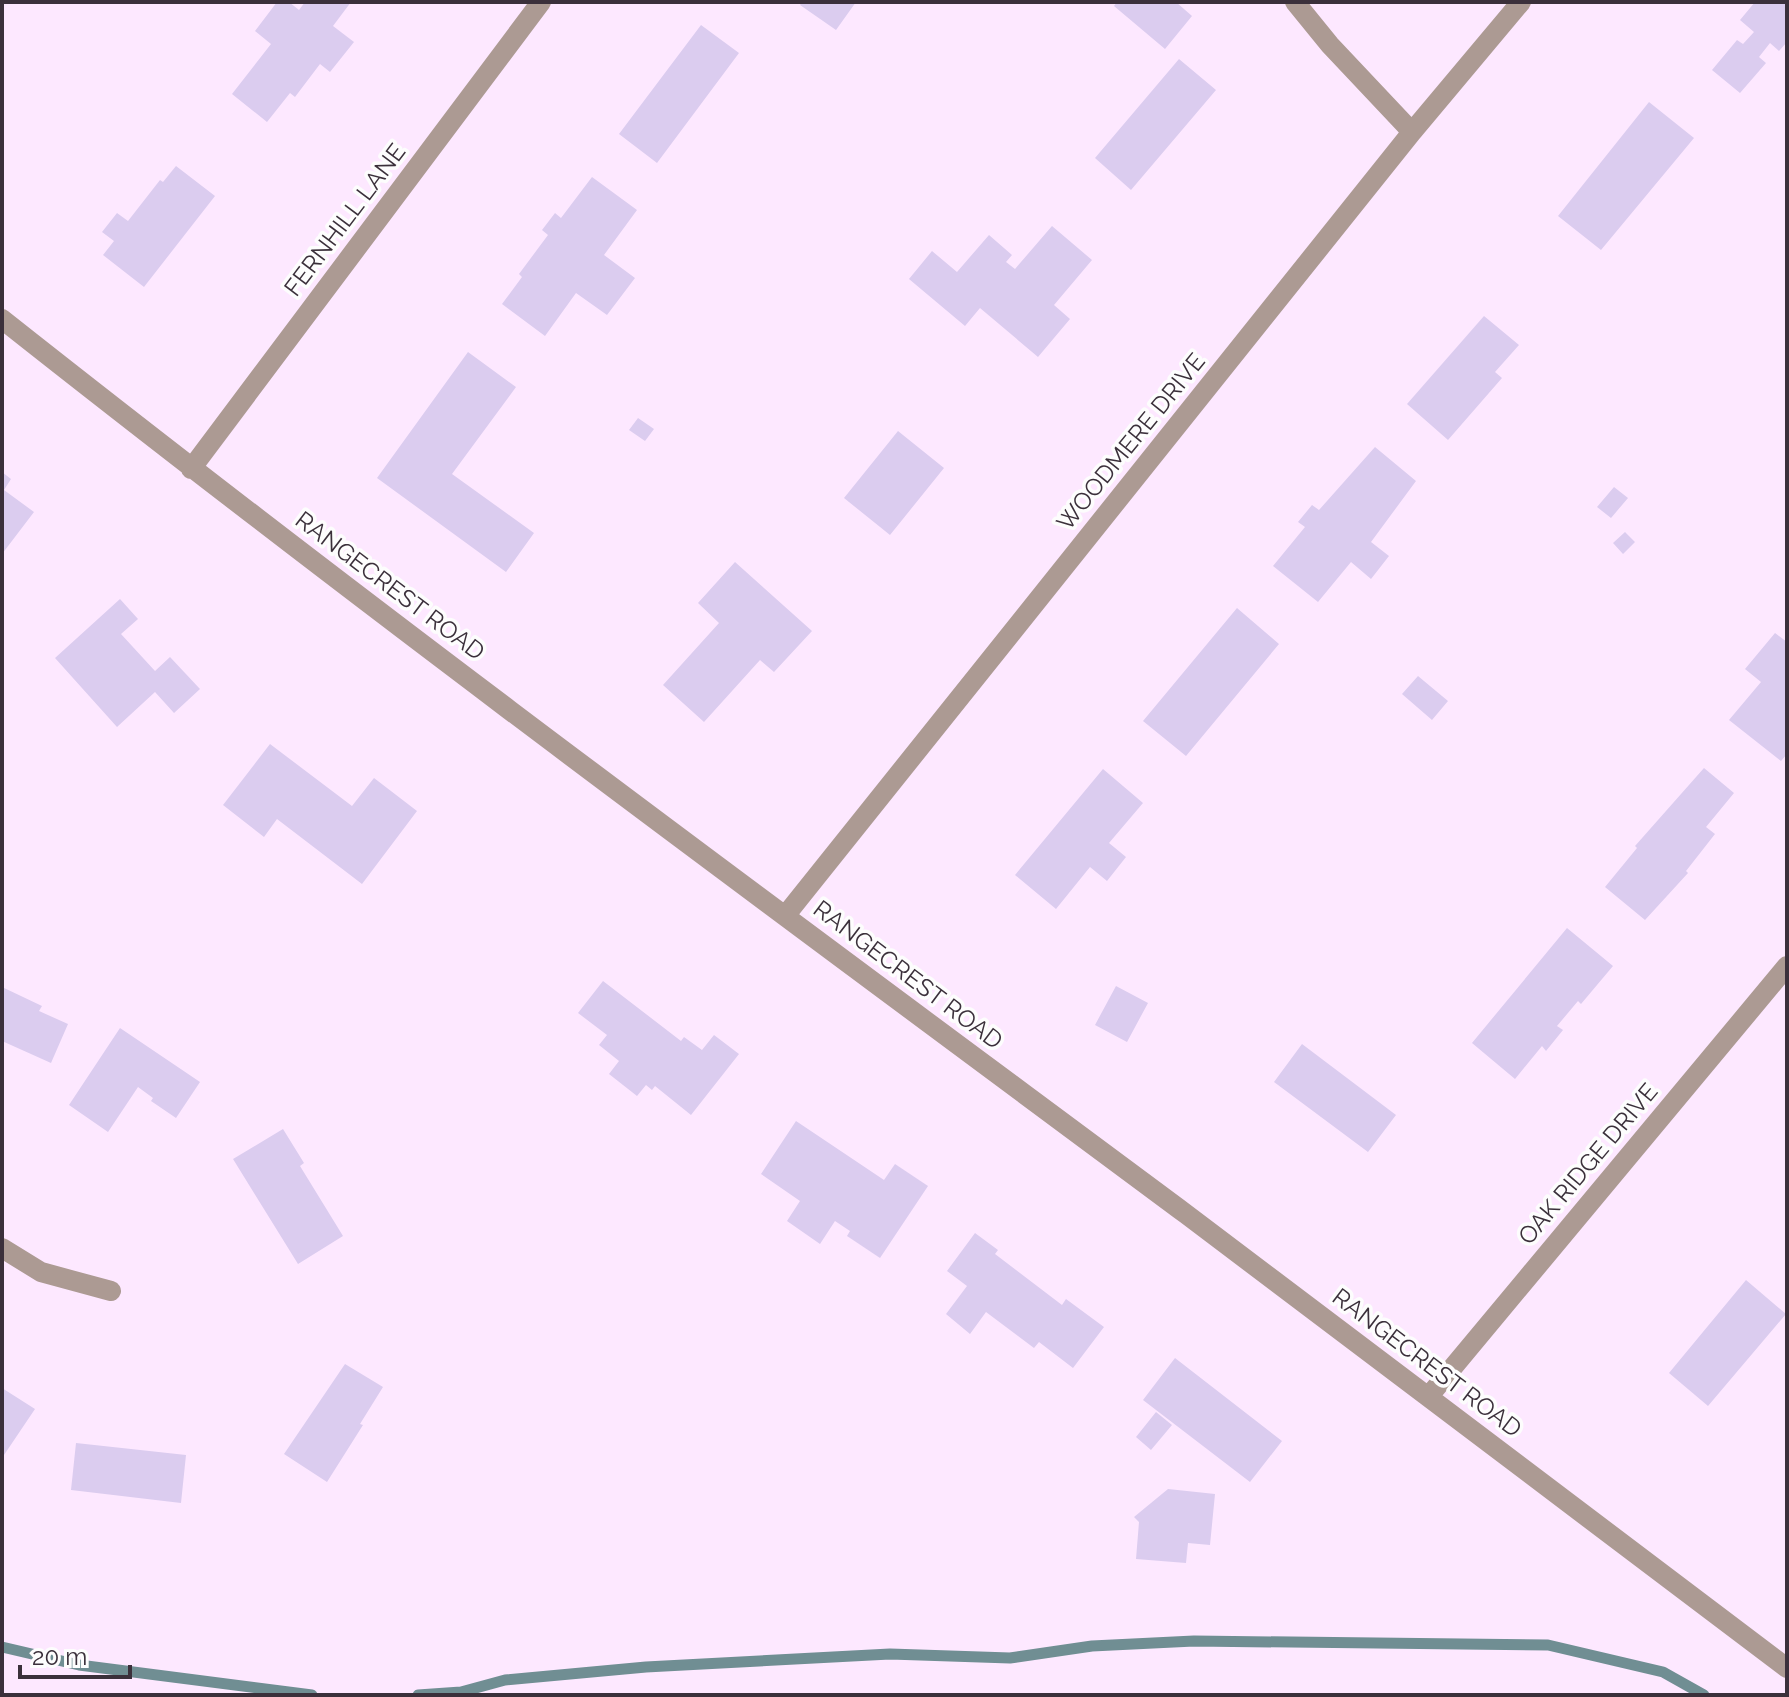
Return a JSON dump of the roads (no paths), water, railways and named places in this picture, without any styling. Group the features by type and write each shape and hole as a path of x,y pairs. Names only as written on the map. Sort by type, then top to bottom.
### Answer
{"street":[{"name":"FERNHILL LANE","path":"191,469 541,2"},
{"path":"1295,2 1330,45 1412,132"},
{"name":"WOODMERE DRIVE","path":"785,916 1412,132 1521,2"},
{"name":"RANGECREST ROAD","path":"2,319 191,469 1429,1396 1787,1668"},
{"name":"OAK RIDGE DRIVE","path":"1429,1396 1787,966"},
{"path":"2,1248 41,1272 111,1291"}],"waterway":[{"path":"418,1695 461,1692 505,1680 646,1667 890,1654 1010,1658 1092,1646 1194,1641 1548,1645 1663,1672 1704,1695"},
{"path":"2,1647 79,1665 312,1695"}]}
